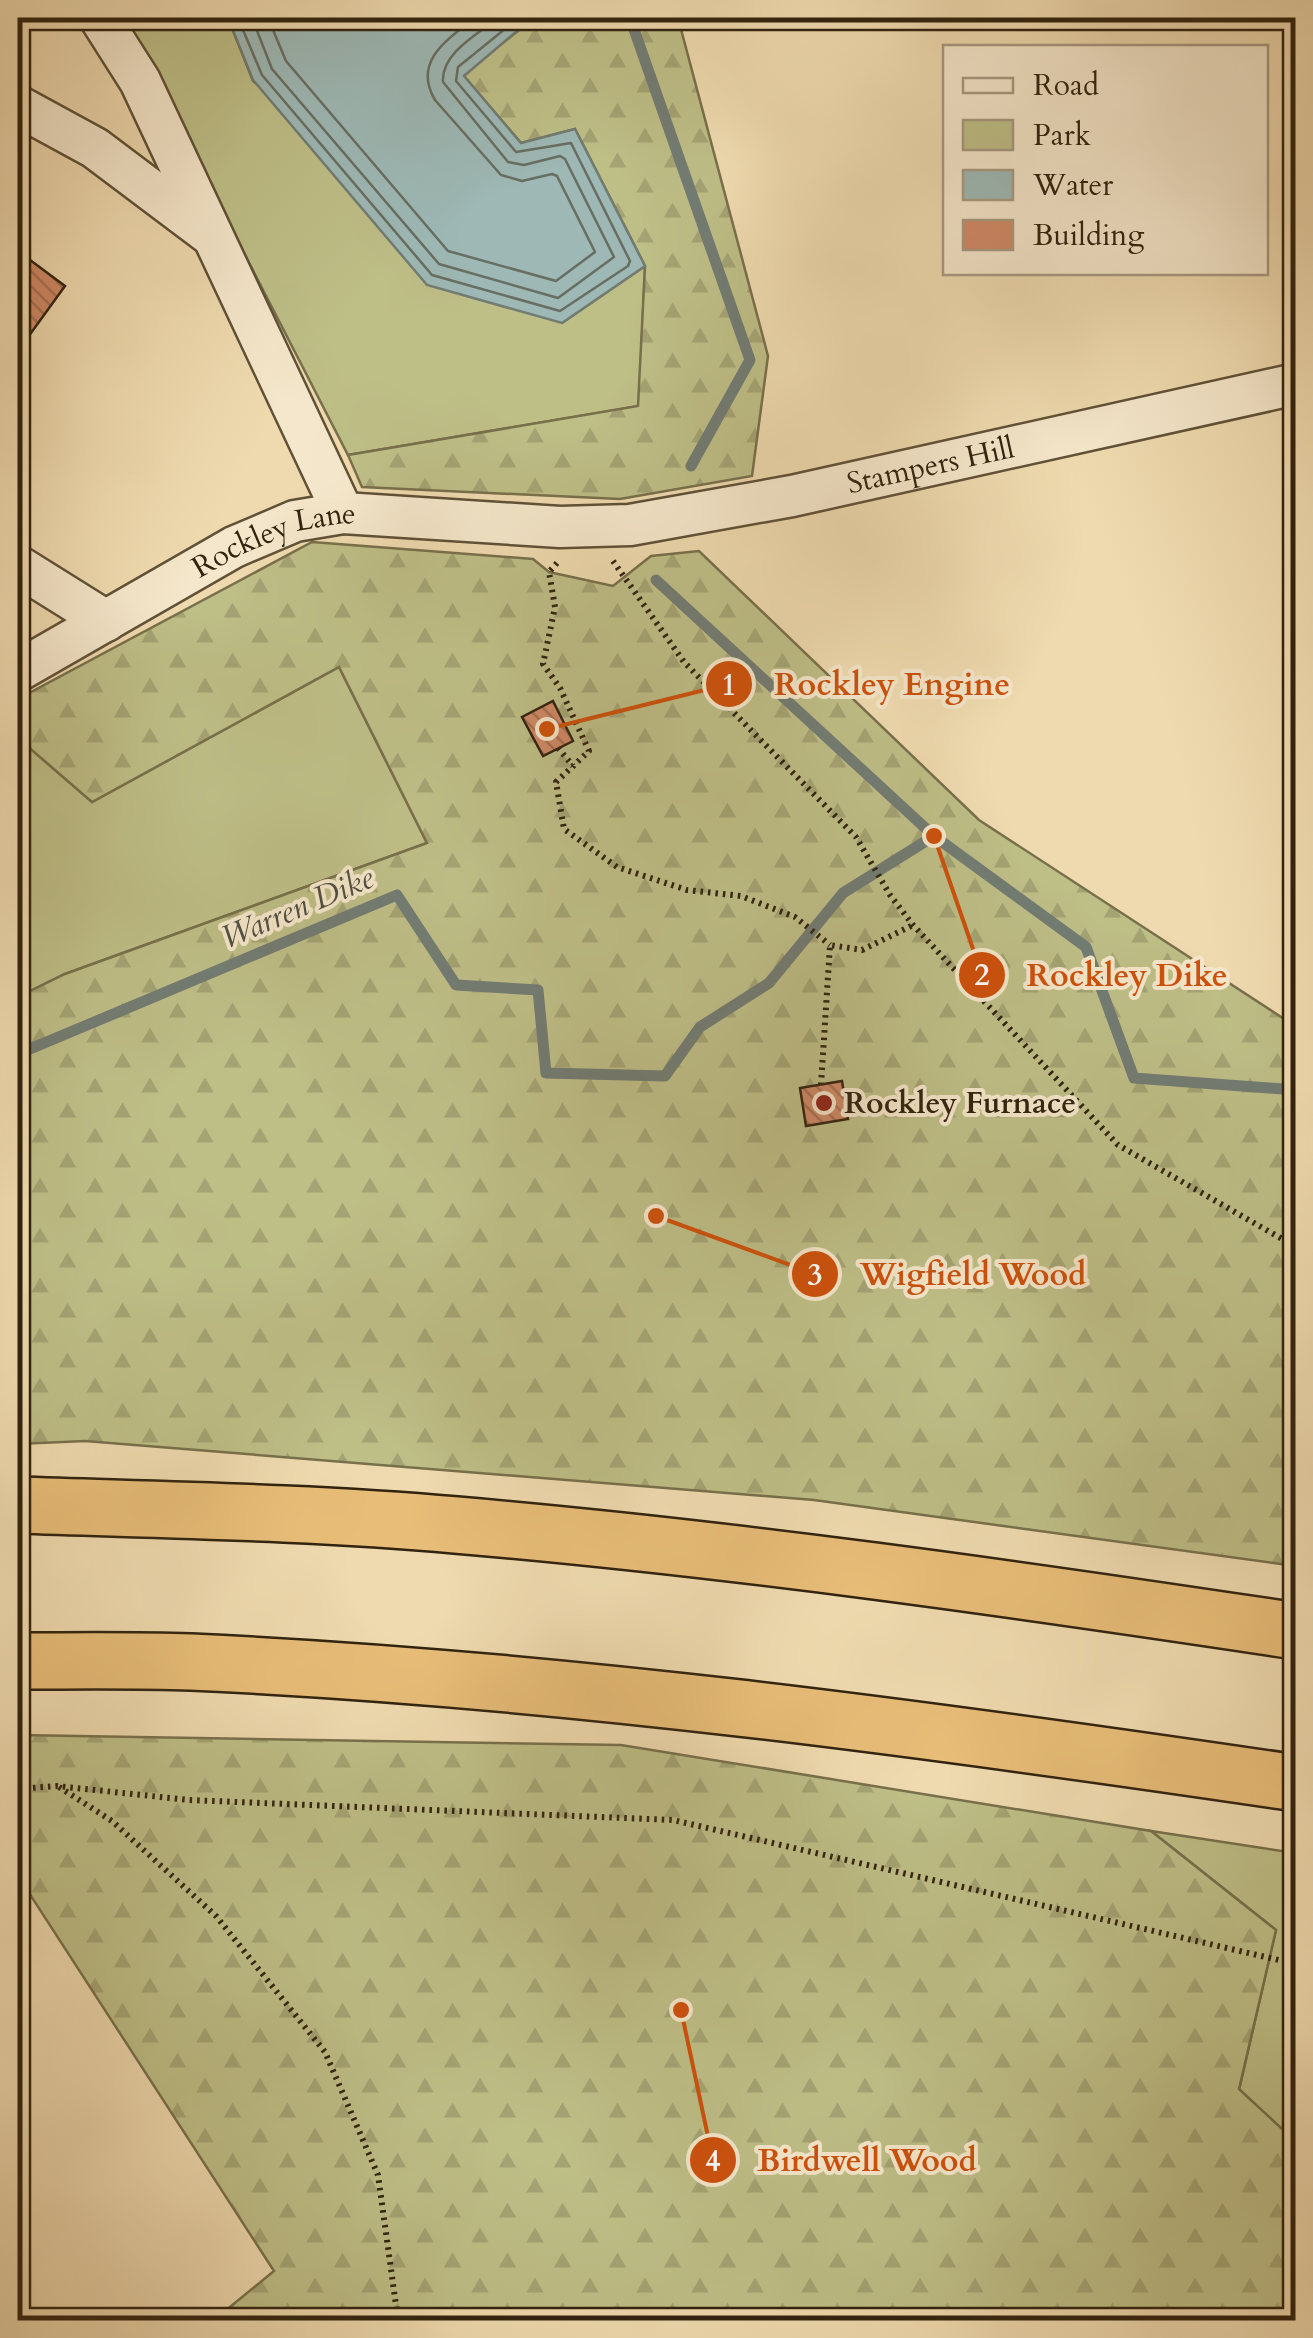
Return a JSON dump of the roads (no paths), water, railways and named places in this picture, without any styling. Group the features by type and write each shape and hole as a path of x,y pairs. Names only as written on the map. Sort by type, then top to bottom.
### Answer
{"highway":[{"path":"18,1506 452,1524 638,1542 896,1572 1296,1631"},
{"path":"18,1660 188,1662 412,1675 724,1704 1296,1783"}],"street":[{"path":"100,18 140,81 343,513"},
{"path":"18,106 95,148 216,238"},
{"name":"Stampers Hill","path":"575,526 630,525 792,496 1296,384"},
{"name":"Rockley Lane","path":"18,672 234,547 294,521 343,513 575,526"},
{"path":"18,566 106,621"}],"water":[{"path":"228,18 521,18 524,25 464,76 521,143 575,129 645,266 562,323 427,285 253,80"}],"waterway":[{"path":"630,18 750,360 691,466"},
{"path":"656,580 934,836 1086,947 1134,1078 1296,1090"},
{"name":"Warren Dike","path":"18,1054 397,895 456,985 538,990 546,1073 665,1076 700,1027 769,983 843,893 934,836"}],"place":[{"name":"Rockley Engine","path":"547,729"},
{"name":"Rockley Dike","path":"934,836"},
{"name":"Rockley Furnace","path":"824,1103"},
{"name":"Wigfield Wood","path":"656,1216"},
{"name":"Birdwell Wood","path":"681,2010"}]}
